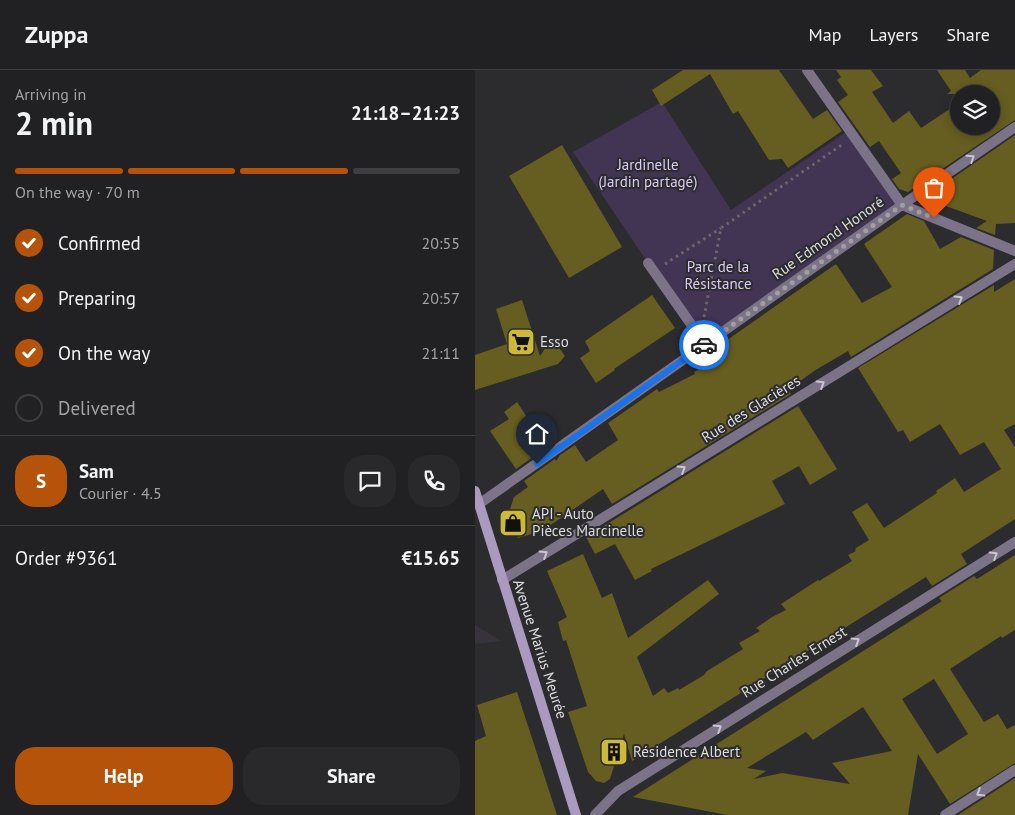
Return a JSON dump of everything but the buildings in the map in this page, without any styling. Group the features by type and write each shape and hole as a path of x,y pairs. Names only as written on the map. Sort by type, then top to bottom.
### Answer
{"main road":[{"name":"Avenue Marius Meurée","path":"475,491 477,505 576,815"}],"street":[{"path":"807,70 902,205 1015,251"},
{"name":"Rue Edmond Honoré","path":"477,505 702,341 1015,127"},
{"name":"Rue des Glacières","path":"502,580 1015,264"},
{"path":"651,267 702,341"},
{"name":"Rue Charles Ernest","path":"595,815 618,790 1015,542"},
{"path":"945,815 1015,770"}],"path":[{"path":"651,267 721,228 854,137"},
{"path":"702,341 721,228"}],"shaded area":[{"path":"475,625 501,641 475,644"}],"green space":[{"name":"Parc de la Résistance","path":"662,102 731,210 849,130 902,205 705,344 688,322 573,152"}],"way so far":[{"path":"704,345 902,205 934,218"}],"place":[{"name":"Esso","path":"521,342"},
{"name":"API - Auto Pièces Marcinelle","path":"513,523"},
{"name":"Résidence Albert","path":"614,752"}],"route":[{"path":"537,464 704,345"}],"park label":[{"name":"Jardinelle (Jardin partagé)","path":"648,174"}]}
